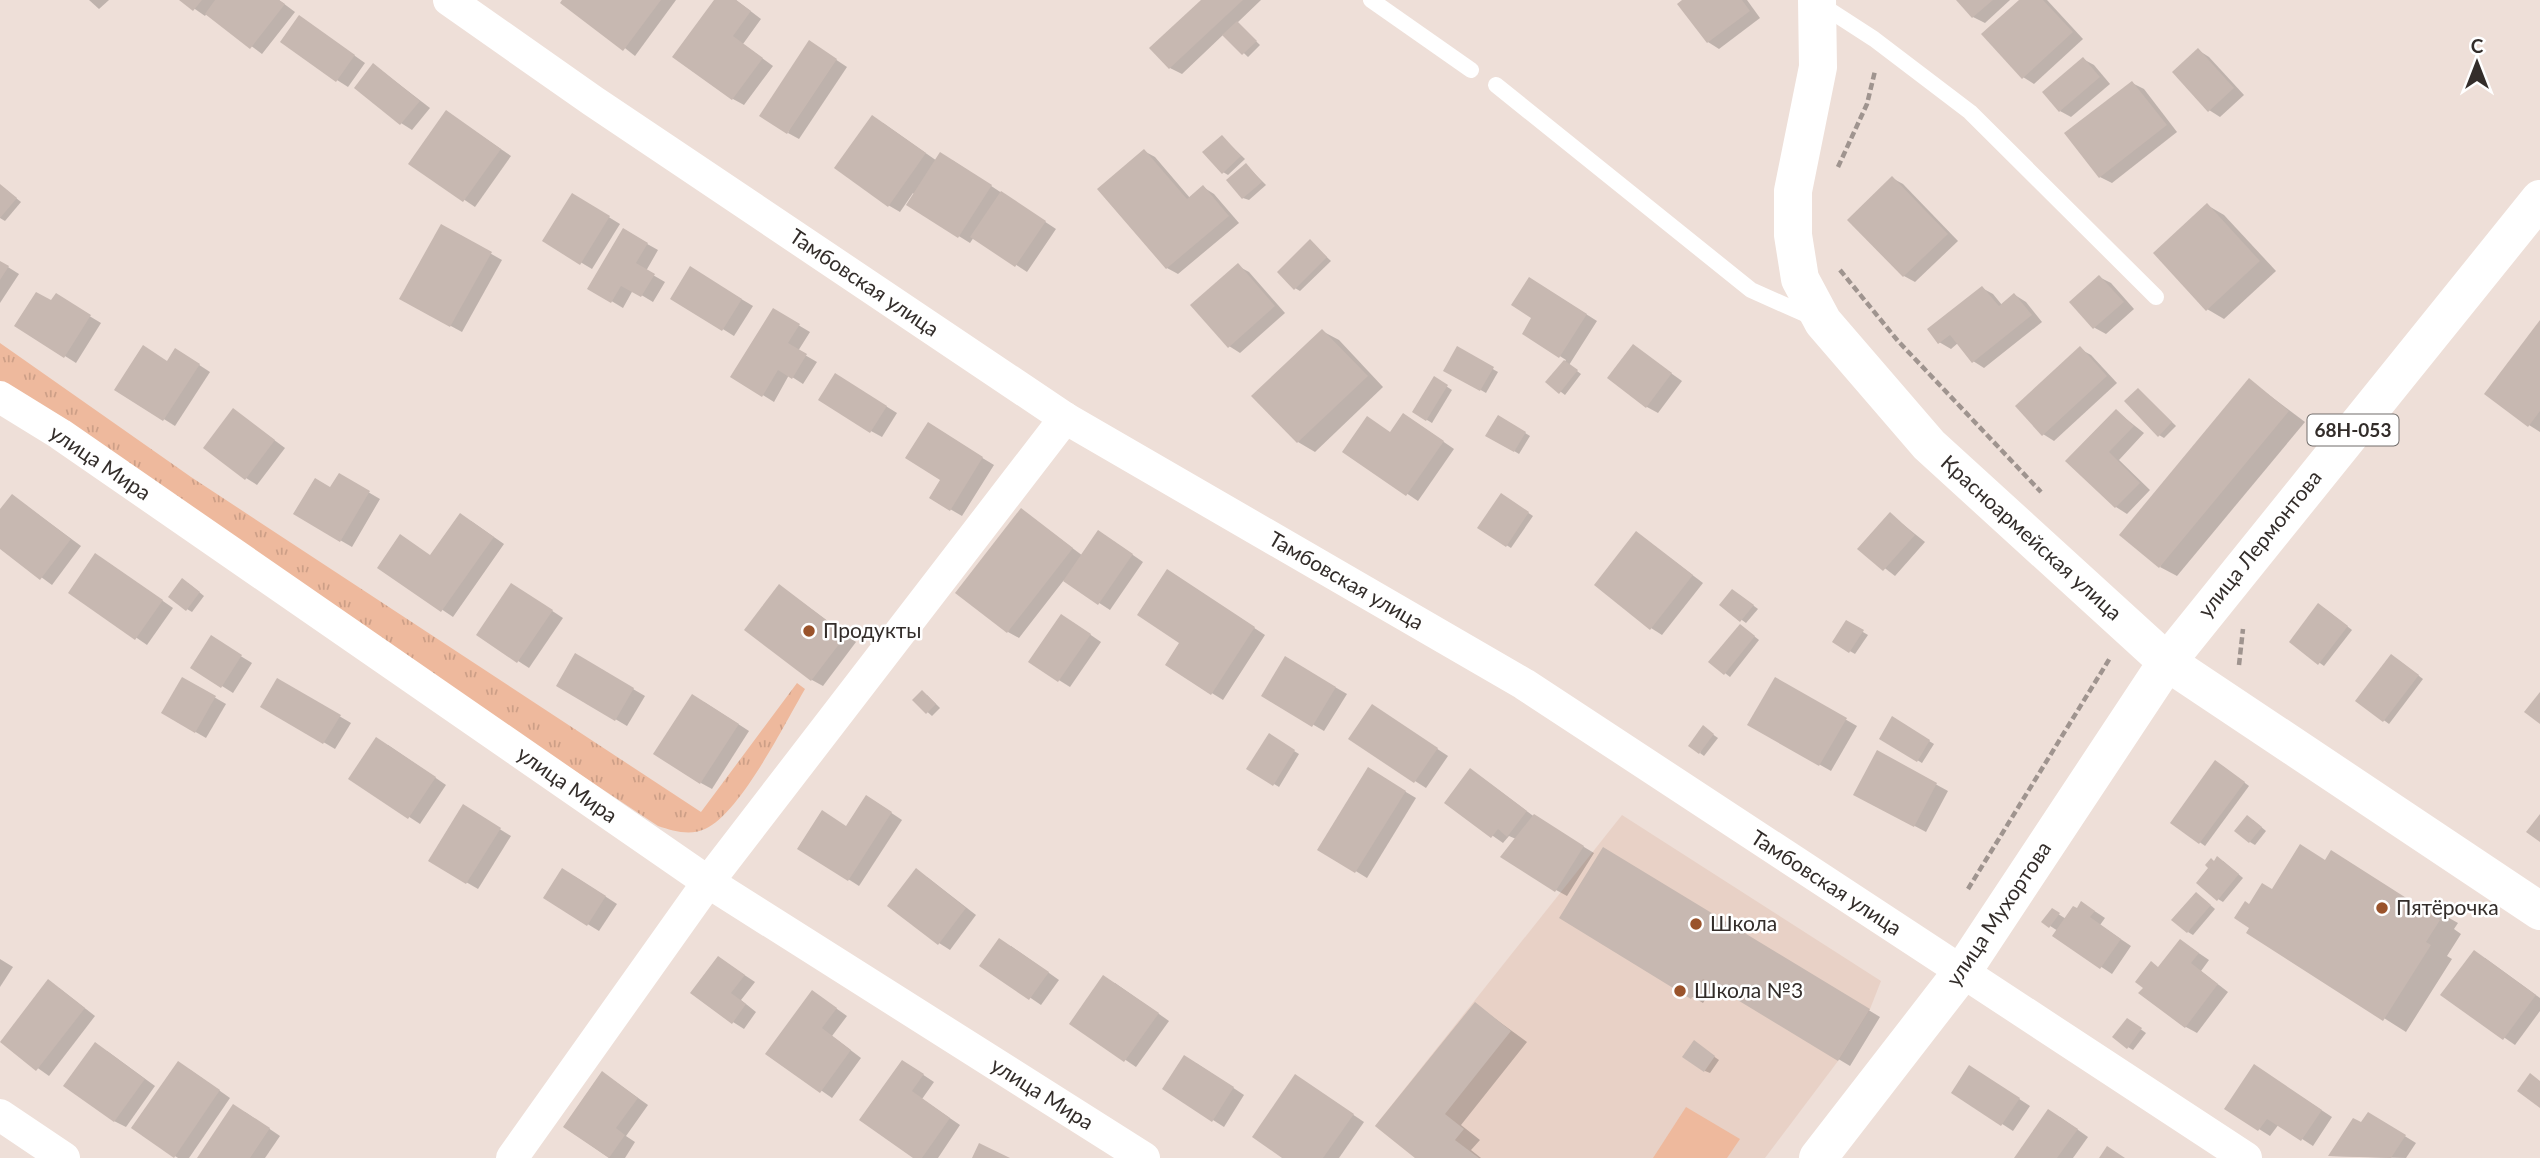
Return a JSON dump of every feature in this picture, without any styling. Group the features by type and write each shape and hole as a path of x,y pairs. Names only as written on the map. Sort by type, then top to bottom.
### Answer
{"street":[{"name":"Тамбовская улица","path":"449,0 593,102 1065,418 1524,684 2246,1158"},
{"name":"Красноармейская улица","path":"1817,1 1818,67 1793,191 1793,235 1800,279 1823,322 1929,445 2167,662 2540,911"},
{"name":"улица Лермонтова","path":"2167,662 2540,200"},
{"name":"улица Мира","path":"0,397 60,434 708,882 1144,1158"},
{"path":"512,1158 708,882 1065,418"},
{"name":"улица Мухортова","path":"1818,1158 1962,972 2167,662"},
{"path":"0,1115 64,1158"}],"lane":[{"path":"1371,0 1471,70"},
{"path":"1817,1 1874,39 1970,112 2155,297"},
{"path":"1496,85 1751,290 1823,322"}],"path":[{"path":"1836,171 1867,104 1875,72 1874,39"},
{"path":"1833,260 1898,341 2050,502"},
{"path":"2195,625 2249,671"},
{"path":"1965,894 2129,627"}],"shaded area":[{"name":"Школа №3","path":"1622,815 1881,981 1870,1009 1838,1061 1765,1158 1415,1158 1375,1126"}],"green space":[{"path":"0,343 191,477 701,812 797,683 805,689 761,766 733,806 719,820 705,829 693,832 658,826 0,391"},
{"path":"1686,1107 1740,1139 1727,1158 1653,1158"}],"building":[{"path":"179,0 202,0 193,11"},
{"path":"215,0 279,0 285,4 250,49 205,14"},
{"path":"562,0 661,0 623,51 560,3"},
{"path":"714,0 736,0 751,11 733,36 763,58 732,100 672,57"},
{"path":"1201,0 1243,0 1169,69 1149,48"},
{"path":"1682,0 1742,0 1750,11 1707,43 1677,4"},
{"path":"1956,0 1993,0 1972,18"},
{"path":"2019,0 2043,0 2073,32 2022,79 1981,34"},
{"path":"299,15 355,55 336,82 280,42"},
{"path":"1237,21 1257,41 1242,55 1222,35"},
{"path":"809,40 837,59 787,134 759,116"},
{"path":"2198,48 2234,88 2208,112 2172,72"},
{"path":"2083,57 2100,77 2059,112 2042,92"},
{"path":"373,63 420,101 400,125 354,88"},
{"path":"2132,81 2167,125 2099,178 2064,133"},
{"path":"446,110 501,149 463,202 408,164"},
{"path":"872,115 926,153 888,207 834,168"},
{"path":"1222,135 1241,156 1222,174 1202,152"},
{"path":"1144,149 1187,199 1203,185 1229,216 1166,269 1097,189"},
{"path":"940,152 992,185 958,238 906,205"},
{"path":"1246,163 1262,182 1242,199 1226,180"},
{"path":"1892,176 1948,234 1903,277 1847,220"},
{"path":"0,184 17,198 0,218"},
{"path":"1001,191 1046,221 1015,267 970,237"},
{"path":"572,193 610,216 580,265 542,241"},
{"path":"2207,203 2260,261 2206,311 2153,253"},
{"path":"441,224 492,252 450,327 399,299"},
{"path":"623,228 648,243 636,263 655,274 641,297 621,286 611,303 587,289"},
{"path":"1310,239 1327,257 1294,290 1277,272"},
{"path":"0,261 9,266 0,280"},
{"path":"1238,263 1275,306 1228,348 1190,305"},
{"path":"690,266 742,299 722,331 670,299"},
{"path":"2099,275 2124,302 2093,329 2069,302"},
{"path":"1529,277 1587,314 1559,358 1522,334 1531,318 1511,305"},
{"path":"1982,286 1999,306 2014,293 2032,315 1972,363 1950,335 1938,344 1927,329"},
{"path":"36,292 51,300 56,293 91,315 64,358 14,326"},
{"path":"773,308 800,324 788,343 807,354 792,379 778,370 762,397 730,377"},
{"path":"2540,320 2540,411 2528,427 2484,394"},
{"path":"1322,329 1368,376 1297,443 1251,396"},
{"path":"1633,344 1672,373 1646,408 1607,378"},
{"path":"143,345 167,361 175,348 200,364 163,421 114,390"},
{"path":"1457,346 1494,367 1480,391 1443,371"},
{"path":"2080,346 2107,376 2042,436 2015,406"},
{"path":"1564,360 1578,370 1559,394 1545,382"},
{"path":"835,373 887,406 870,433 818,400"},
{"path":"1434,376 1448,385 1426,421 1412,412"},
{"path":"2249,378 2289,411 2159,568 2119,535"},
{"path":"2138,388 2172,422 2158,437 2124,401"},
{"path":"233,408 275,440 245,480 203,448"},
{"path":"2116,409 2134,426 2109,452 2140,483 2115,508 2065,461"},
{"path":"1403,413 1444,441 1406,496 1342,452 1367,416 1390,432"},
{"path":"1498,415 1526,432 1514,452 1485,436"},
{"path":"928,422 983,457 950,511 929,498 940,480 905,458"},
{"path":"339,473 370,491 340,542 293,514 315,478 330,487"},
{"path":"1501,493 1529,512 1506,547 1477,528"},
{"path":"12,494 71,539 40,580 0,549 0,509"},
{"path":"1021,508 1073,548 1007,633 955,593"},
{"path":"1890,512 1915,535 1883,571 1857,549"},
{"path":"460,513 494,537 441,612 377,568 400,534 430,555"},
{"path":"1098,530 1133,554 1098,605 1063,581"},
{"path":"1636,531 1693,575 1650,630 1594,585"},
{"path":"95,553 163,600 135,640 68,593"},
{"path":"1167,569 1255,627 1211,695 1165,665 1179,643 1137,615"},
{"path":"182,578 200,592 186,611 168,597"},
{"path":"511,583 553,610 517,663 476,635"},
{"path":"779,584 846,635 811,681 744,630"},
{"path":"1732,589 1754,605 1740,622 1719,605"},
{"path":"2318,603 2348,626 2318,665 2289,642"},
{"path":"1061,614 1091,634 1058,682 1028,662"},
{"path":"1846,620 1864,630 1849,653 1832,642"},
{"path":"1740,624 1755,636 1724,675 1708,662"},
{"path":"211,635 242,655 221,688 190,668"},
{"path":"575,653 634,688 615,721 556,686"},
{"path":"2391,654 2419,675 2383,722 2355,701"},
{"path":"1285,656 1336,687 1312,727 1261,696"},
{"path":"182,677 216,696 195,733 161,713"},
{"path":"1775,677 1847,718 1819,766 1747,725"},
{"path":"277,678 341,715 323,744 260,707"},
{"path":"922,690 936,704 926,714 912,700"},
{"path":"2540,692 2540,724 2524,712"},
{"path":"692,694 739,724 700,784 653,754"},
{"path":"1372,704 1438,748 1414,783 1348,739"},
{"path":"1892,716 1930,740 1917,762 1879,739"},
{"path":"1703,725 1714,734 1699,754 1688,746"},
{"path":"1269,733 1295,750 1273,786 1246,769"},
{"path":"376,737 436,777 408,819 348,779"},
{"path":"1877,750 1937,783 1914,827 1853,795"},
{"path":"2215,760 2245,782 2199,844 2170,823"},
{"path":"1368,767 1406,791 1355,873 1317,850"},
{"path":"1470,768 1527,811 1507,837 1498,829 1491,838 1444,803"},
{"path":"866,795 892,812 848,881 797,849 822,810 846,826"},
{"path":"463,804 501,828 466,884 428,861"},
{"path":"1534,814 1584,846 1555,892 1500,857"},
{"path":"2540,814 2540,842 2526,832"},
{"path":"2247,815 2262,827 2249,843 2234,831"},
{"path":"2300,844 2325,860 2331,850 2422,908 2426,902 2437,910 2433,915 2440,920 2426,942 2431,945 2383,1021 2246,933 2249,928 2234,918 2245,901 2249,904 2262,883 2272,889"},
{"path":"1603,847 1870,1009 1838,1061 1703,979 1691,999 1559,918"},
{"path":"2217,856 2239,874 2217,901 2196,883 2208,868 2205,865 2211,858 2214,861"},
{"path":"562,868 606,896 587,926 543,898"},
{"path":"916,868 966,908 938,945 887,906"},
{"path":"2196,892 2211,905 2187,933 2171,920"},
{"path":"2081,901 2095,911 2090,917 2121,939 2100,969 2052,936 2073,906 2077,908"},
{"path":"2052,908 2060,913 2049,928 2041,922"},
{"path":"999,938 1049,972 1029,1000 979,966"},
{"path":"2180,939 2199,953 2191,963 2218,984 2185,1028 2138,993 2143,988 2135,982 2151,961 2158,967"},
{"path":"2474,950 2536,995 2503,1040 2440,995"},
{"path":"718,956 745,975 731,993 746,1004 732,1024 690,993"},
{"path":"1103,975 1159,1013 1124,1062 1069,1024"},
{"path":"48,979 85,1008 36,1071 0,1042"},
{"path":"812,990 837,1008 822,1028 851,1050 820,1093 765,1054"},
{"path":"1475,1002 1511,1031 1445,1114 1464,1129 1455,1140 1479,1158 1415,1158 1375,1126"},
{"path":"2127,1018 2142,1028 2127,1049 2112,1037"},
{"path":"1694,1040 1715,1056 1704,1072 1682,1057"},
{"path":"95,1042 145,1079 114,1122 63,1086"},
{"path":"1184,1055 1234,1087 1212,1122 1162,1089"},
{"path":"902,1060 924,1074 912,1091 950,1118 922,1158 913,1158 859,1120"},
{"path":"178,1061 220,1090 174,1158 131,1128"},
{"path":"2254,1064 2322,1110 2301,1141 2267,1119 2258,1131 2224,1109"},
{"path":"1969,1065 2020,1098 2001,1126 1951,1093"},
{"path":"602,1071 638,1098 616,1128 625,1135 609,1158 563,1127"},
{"path":"2530,1073 2540,1081 2540,1108 2517,1091"},
{"path":"1295,1074 1354,1114 1323,1158 1282,1158 1252,1137"},
{"path":"233,1104 270,1128 250,1158 197,1158"},
{"path":"2048,1109 2078,1129 2057,1158 2014,1158"},
{"path":"2368,1112 2406,1135 2391,1158 2328,1156 2353,1118 2361,1122"},
{"path":"979,1143 1010,1158 972,1158"},
{"path":"2107,1146 2125,1158 2099,1158"}],"place":[{"name":"Продукты","path":"809,631"},
{"name":"Пятёрочка","path":"2382,908"},
{"name":"Школа","path":"1696,924"},
{"name":"Школа №3","path":"1680,991"}]}
